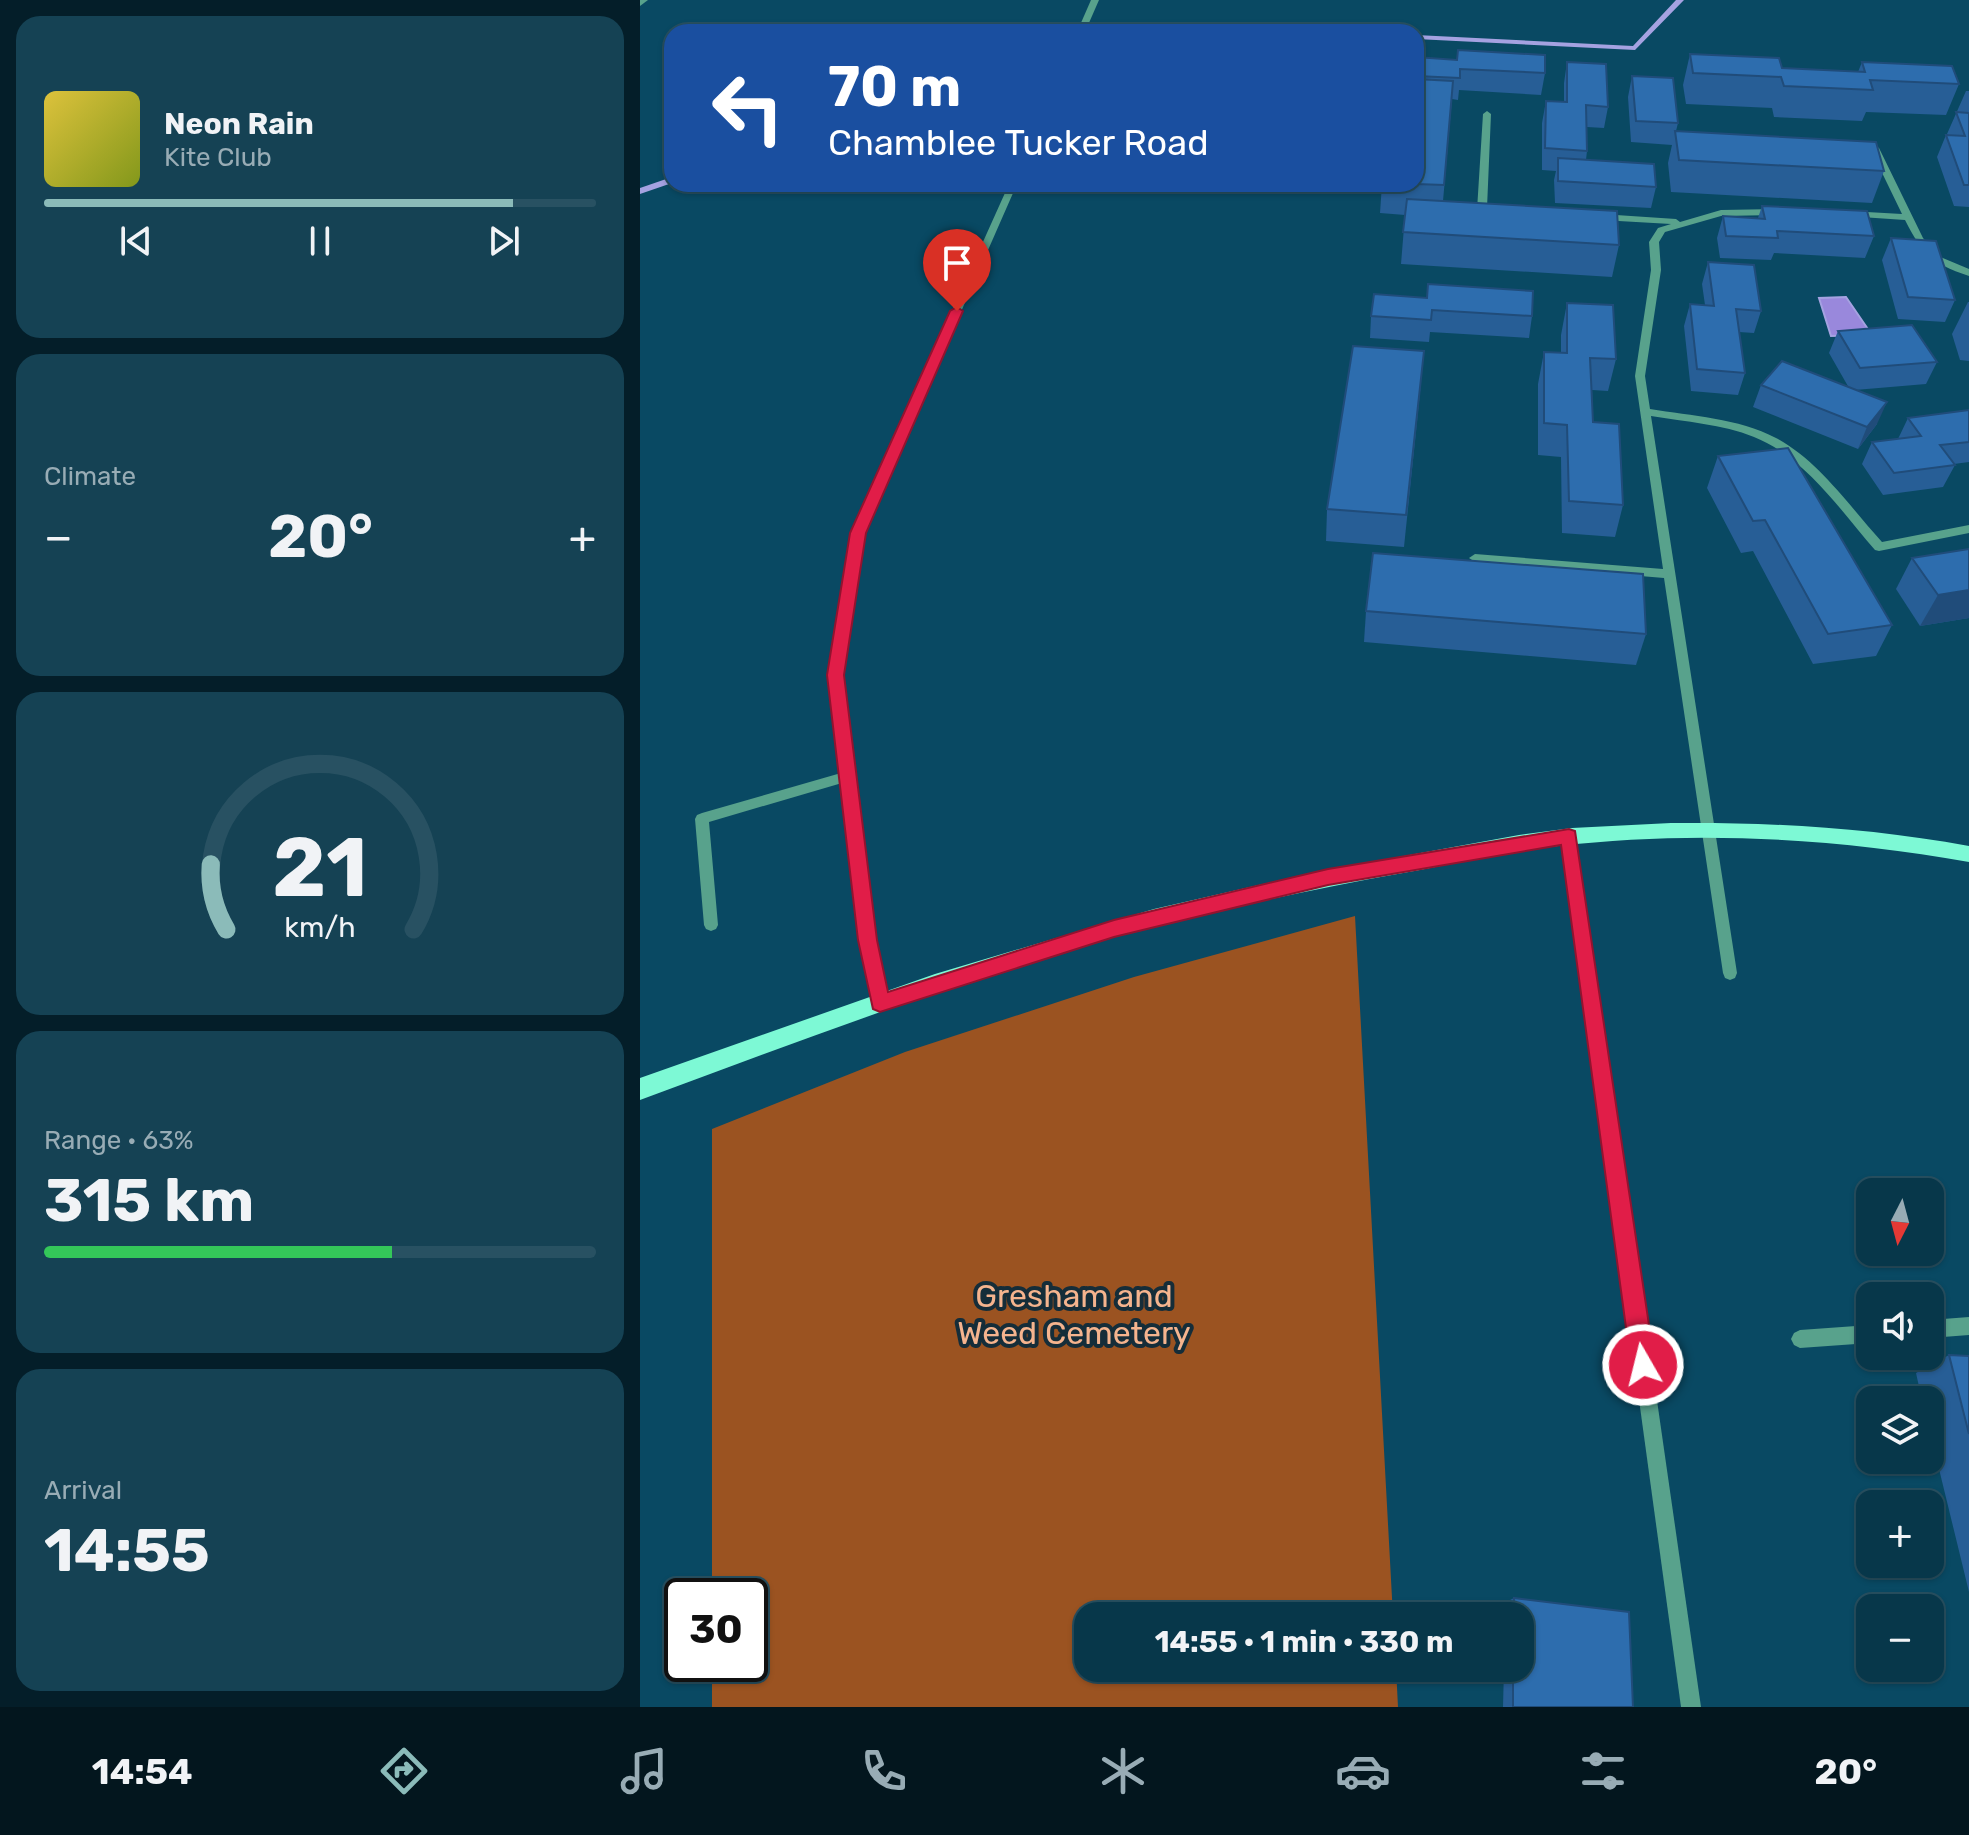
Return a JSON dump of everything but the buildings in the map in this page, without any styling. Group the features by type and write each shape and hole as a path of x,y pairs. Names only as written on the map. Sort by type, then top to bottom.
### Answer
{"main road":[{"path":"640,1089 880,1003 1129,925 1328,877 1569,836 1784,832 1923,844 1969,854"}],"street":[{"path":"1084,24 1095,0"},
{"path":"1487,114 1482,210 1497,211"},
{"path":"1860,147 1875,148 1919,239 1935,258 1969,273"},
{"path":"880,1003 867,940 836,675 858,533 1009,192"},
{"path":"1730,973 1640,376 1656,270 1654,242 1661,230 1680,222 1721,213 1785,212"},
{"path":"1831,214 1909,217"},
{"path":"1589,217 1680,222"},
{"path":"1646,412 1720,424 1774,441 1813,475 1879,547 1969,529"},
{"path":"1475,558 1670,574"},
{"path":"711,925 702,819 847,776"},
{"path":"1569,836 1691,1707"},
{"path":"1944,1328 1969,1326"},
{"path":"1800,1339 1856,1335"}],"green space":[{"name":"Gresham and Weed Cemetery","path":"1355,916 1392,1602 1074,1602 1074,1682 1397,1682 1398,1707 712,1707 712,1682 768,1682 768,1578 712,1578 712,1129 905,1052 1134,977"}],"shaded area":[{"path":"1846,297 1872,335 1831,336 1819,298"}],"waterway":[{"path":"1424,37 1635,48 1680,0"},
{"path":"640,191 664,183"}],"route":[{"path":"957,311 858,533 836,675 867,940 880,1003 1114,929 1328,877 1569,836 1643,1365"}]}
